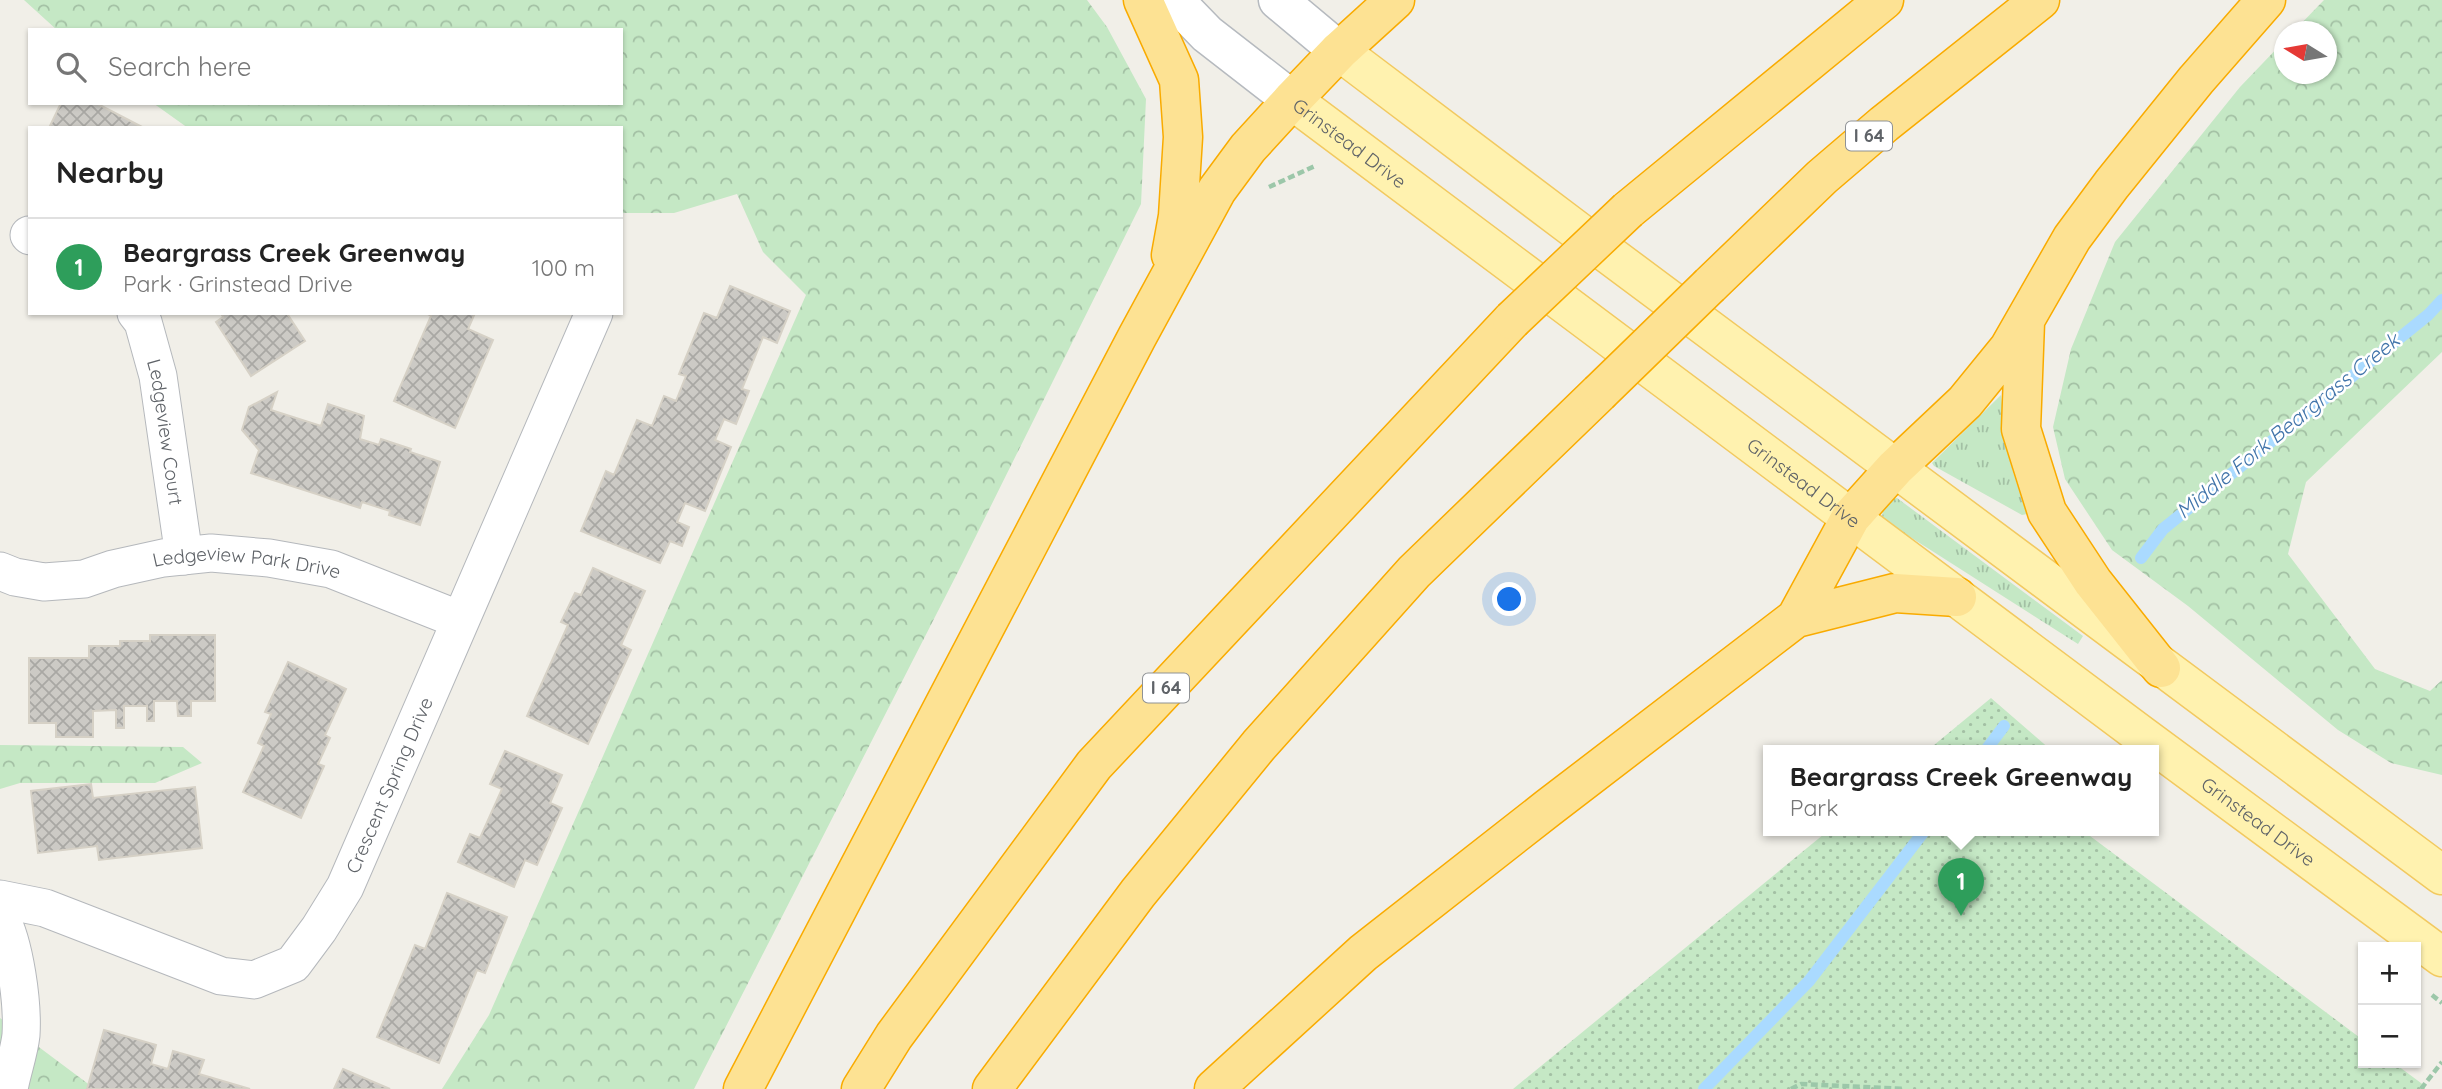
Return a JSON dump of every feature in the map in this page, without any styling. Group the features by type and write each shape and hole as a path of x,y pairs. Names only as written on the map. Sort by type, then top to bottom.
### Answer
{"highway":[{"path":"1143,0 1180,80 1182,137 1178,216 1165,286"},
{"path":"743,1089 1165,286 1231,167 1339,51 1395,0"},
{"name":"I 64","path":"862,1089 894,1036 1094,765 1512,320 1628,210 1884,0"},
{"name":"I 64","path":"992,1089 1138,893 1259,745 1414,572 1822,177 2040,0"},
{"path":"1796,618 1851,517 1895,468 1965,402 2009,348 2072,238 2196,80 2266,0"},
{"path":"2025,322 2021,429 2046,512 2093,582 2161,668"},
{"path":"1214,1089 1363,953 1796,618 1895,593 1957,597"}],"main road":[{"path":"1339,51 2161,668 2442,875"},
{"name":"Grinstead Drive","path":"1292,100 2156,745"},
{"name":"Grinstead Drive","path":"2159,747 2442,957"}],"street":[{"name":"Grinstead Drive","path":"1174,0 1207,34 1292,100"},
{"path":"1278,0 1339,51"},
{"name":"Ledgeview Court","path":"138,315 143,322 158,376 184,556"},
{"name":"Crescent Spring Drive","path":"0,899 45,908 221,976 254,980 293,964 345,887 593,315"},
{"name":"Ledgeview Park Drive","path":"14,575 44,582 84,579 113,569 184,556 211,553 257,556 331,569 460,620"},
{"path":"0,916 6,927 18,977 21,1035 9,1089"}],"path":[{"path":"2421,1089 2442,1062"},
{"path":"2436,1071 2442,1074"},
{"path":"1791,1089 1801,1084 1905,1089"}],"green space":[{"path":"24,0 1087,0 1107,27 1146,99 1141,204 962,564 694,1089 442,1089 489,1015 806,295 763,252 737,194 674,213 623,213 623,126 185,126 156,105 623,105 623,28 55,28"},
{"path":"2324,0 2442,0 2442,352 2306,482 2288,554 2375,669 2430,691 2442,680 2442,775 2391,763 2338,730 2188,606 2112,550 2065,479 2053,427 2071,349 2115,242 2240,87 2274,51 2274,84 2337,84 2337,21 2304,21"},
{"path":"2001,395 2013,472 2027,514 2022,515 1932,463"},
{"path":"1897,498 2083,636 2078,644 1882,519 1883,506 1889,499"},
{"path":"1991,698 2045,745 1934,745"},
{"path":"0,745 183,747 202,763 155,783 20,783 0,789"},
{"path":"1822,836 2090,836 2358,1036 2358,1068 2401,1068 2425,1086 2425,1089 1513,1089"},
{"path":"0,1018 95,1089 0,1089"}],"building":[{"path":"60,105 100,105 140,126 50,126"},
{"path":"730,286 790,311 777,343 763,337 742,389 749,391 736,424 724,419 715,440 731,447 705,511 685,503 677,522 689,527 682,546 670,541 660,563 581,531 606,471 614,475 637,420 652,426 664,396 676,401 686,376 679,374 704,313 717,318"},
{"path":"222,315 288,315 305,341 251,376 216,322"},
{"path":"474,315 468,329 493,340 455,428 394,401 431,316"},
{"path":"277,392 271,410 321,426 328,404 364,416 360,439 379,445 381,439 440,462 420,525 389,515 390,511 362,502 360,508 251,473 259,450 242,430 249,407"},
{"path":"593,568 645,591 621,645 631,650 588,744 527,716 568,625 561,622 575,593 581,595"},
{"path":"150,635 215,635 215,701 191,701 191,716 178,716 177,701 154,701 154,721 147,721 147,706 124,706 124,728 116,728 116,710 93,711 93,737 56,737 56,723 29,723 29,658 89,658 89,646 120,646 120,641 150,641"},
{"path":"288,662 346,689 325,735 330,738 318,764 324,766 301,818 243,792 264,746 258,743 271,714 265,712"},
{"path":"505,751 562,775 550,803 562,808 537,865 525,860 514,887 458,862 470,834 480,838 502,789 490,784"},
{"path":"91,784 93,798 195,787 202,848 99,860 97,846 38,853 31,791"},
{"path":"447,893 507,917 485,973 477,970 439,1063 377,1037 415,945 425,949"},
{"path":"104,1030 156,1045 151,1064 168,1069 173,1051 204,1060 199,1074 250,1089 87,1089"},
{"path":"343,1069 390,1089 334,1089"}],"waterway":[{"name":"Middle Fork Beargrass Creek","path":"2141,558 2163,529 2428,315 2442,300"},
{"name":"Middle Fork Beargrass Creek","path":"1990,745 2004,726"},
{"name":"Middle Fork Beargrass Creek","path":"1704,1089 1809,981 1920,836"}],"place":[{"name":"Beargrass Creek Greenway","path":"1961,916"}]}
